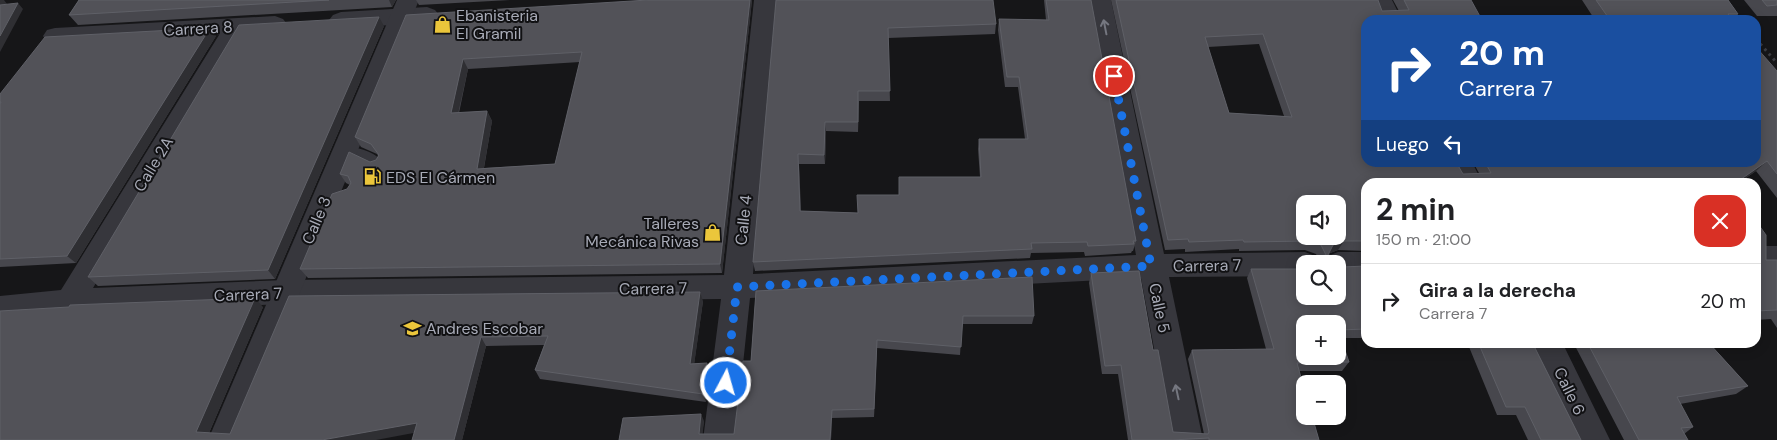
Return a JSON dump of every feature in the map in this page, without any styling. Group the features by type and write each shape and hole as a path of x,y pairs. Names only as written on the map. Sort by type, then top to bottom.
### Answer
{"street":[{"name":"Calle 4","path":"719,440 737,287 765,0"},
{"name":"Calle 5","path":"1100,0 1151,266 1187,440"},
{"path":"1381,0 1388,15"},
{"path":"323,21 404,8 449,13"},
{"name":"Calle 3","path":"224,440 285,292 336,195 344,151 404,8"},
{"name":"Carrera 8","path":"71,14 54,36 294,23"},
{"name":"Calle 2A","path":"70,301 236,26"},
{"path":"1761,257 1777,257"},
{"name":"Carrera 7","path":"0,308 70,301 285,292 737,287 1151,266 1296,264"},
{"path":"1346,264 1361,264"},
{"name":"Calle 6","path":"1549,348 1594,440"}],"lane":[{"path":"344,151 366,157 375,164"}],"path":[{"path":"1729,7 1736,15"},
{"path":"1761,45 1777,63"}],"building":[{"path":"79,0 329,0 69,15"},
{"path":"648,0 750,0 720,264 300,269 332,194 347,189 351,183 348,176 340,174 349,152 370,162 376,160 379,155 371,144 355,137 406,15","holes":["582,52 555,164 477,169 487,111 451,113 463,59"]},
{"path":"776,0 993,0 996,24 888,28 890,91 858,91 858,122 825,122 824,155 798,154 800,211 858,213 857,195 899,195 899,177 981,177 979,139 1028,139 1019,77 1007,77 999,19 1049,20 1046,0 1091,0 1136,241 1133,241 1134,244 1088,246 1087,242 1031,243 1032,249 753,262"},
{"path":"1116,0 1378,0 1382,11 1409,10 1404,0 1471,0 1479,15 1361,15 1361,167 1459,167 1463,174 1491,173 1488,167 1758,167 1743,178 1361,178 1361,241 1346,241 1346,195 1296,195 1296,241 1244,242 1243,240 1189,242 1188,239 1168,240","holes":["1263,34 1292,117 1229,113 1205,37"]},
{"path":"1596,0 1728,0 1738,14 1729,15 1606,15"},
{"path":"1762,0 1777,0 1777,5 1767,6"},
{"path":"18,3 0,36 0,5"},
{"path":"379,17 268,270 88,277 239,25"},
{"path":"210,28 67,256 0,259 0,94 45,37"},
{"path":"1761,53 1777,71 1777,174 1767,161 1761,165"},
{"path":"1761,228 1766,235 1766,260 1777,260 1777,310 1761,311"},
{"path":"1321,245 1333,245 1328,255 1326,255"},
{"path":"1361,266 1361,329 1346,330 1346,315 1296,315 1296,365 1300,375 1296,375 1296,425 1315,425 1319,440 1209,440 1209,438 1132,440 1121,365 1105,366 1091,273 1139,271 1153,350 1158,350 1173,432 1208,434 1192,350 1274,349 1251,269 1296,269 1296,305 1346,305 1346,267"},
{"path":"1032,277 1034,316 963,316 961,347 877,340 874,409 832,410 830,440 619,440 623,418 701,414 699,434 734,434 743,361 751,361 756,291"},
{"path":"700,292 690,364 707,363 703,394 535,370 548,336 481,337 454,440 412,440 417,423 322,440 0,440 0,311 69,307 70,305 255,298 196,432 230,434 289,296"},
{"path":"1481,348 1535,348 1581,440 1541,440 1525,407 1506,407"},
{"path":"1590,348 1713,348 1748,386 1677,397 1693,427 1681,428 1688,440 1639,440"}],"place":[{"name":"Ebanisteria El Gramil","path":"442,24"},
{"name":"EDS El Cármen","path":"372,177"},
{"name":"Talleres Mecánica Rivas","path":"713,232"},
{"name":"Andres Escobar","path":"412,328"}],"route":[{"path":"726,383 737,287 1151,266 1114,76"}]}
